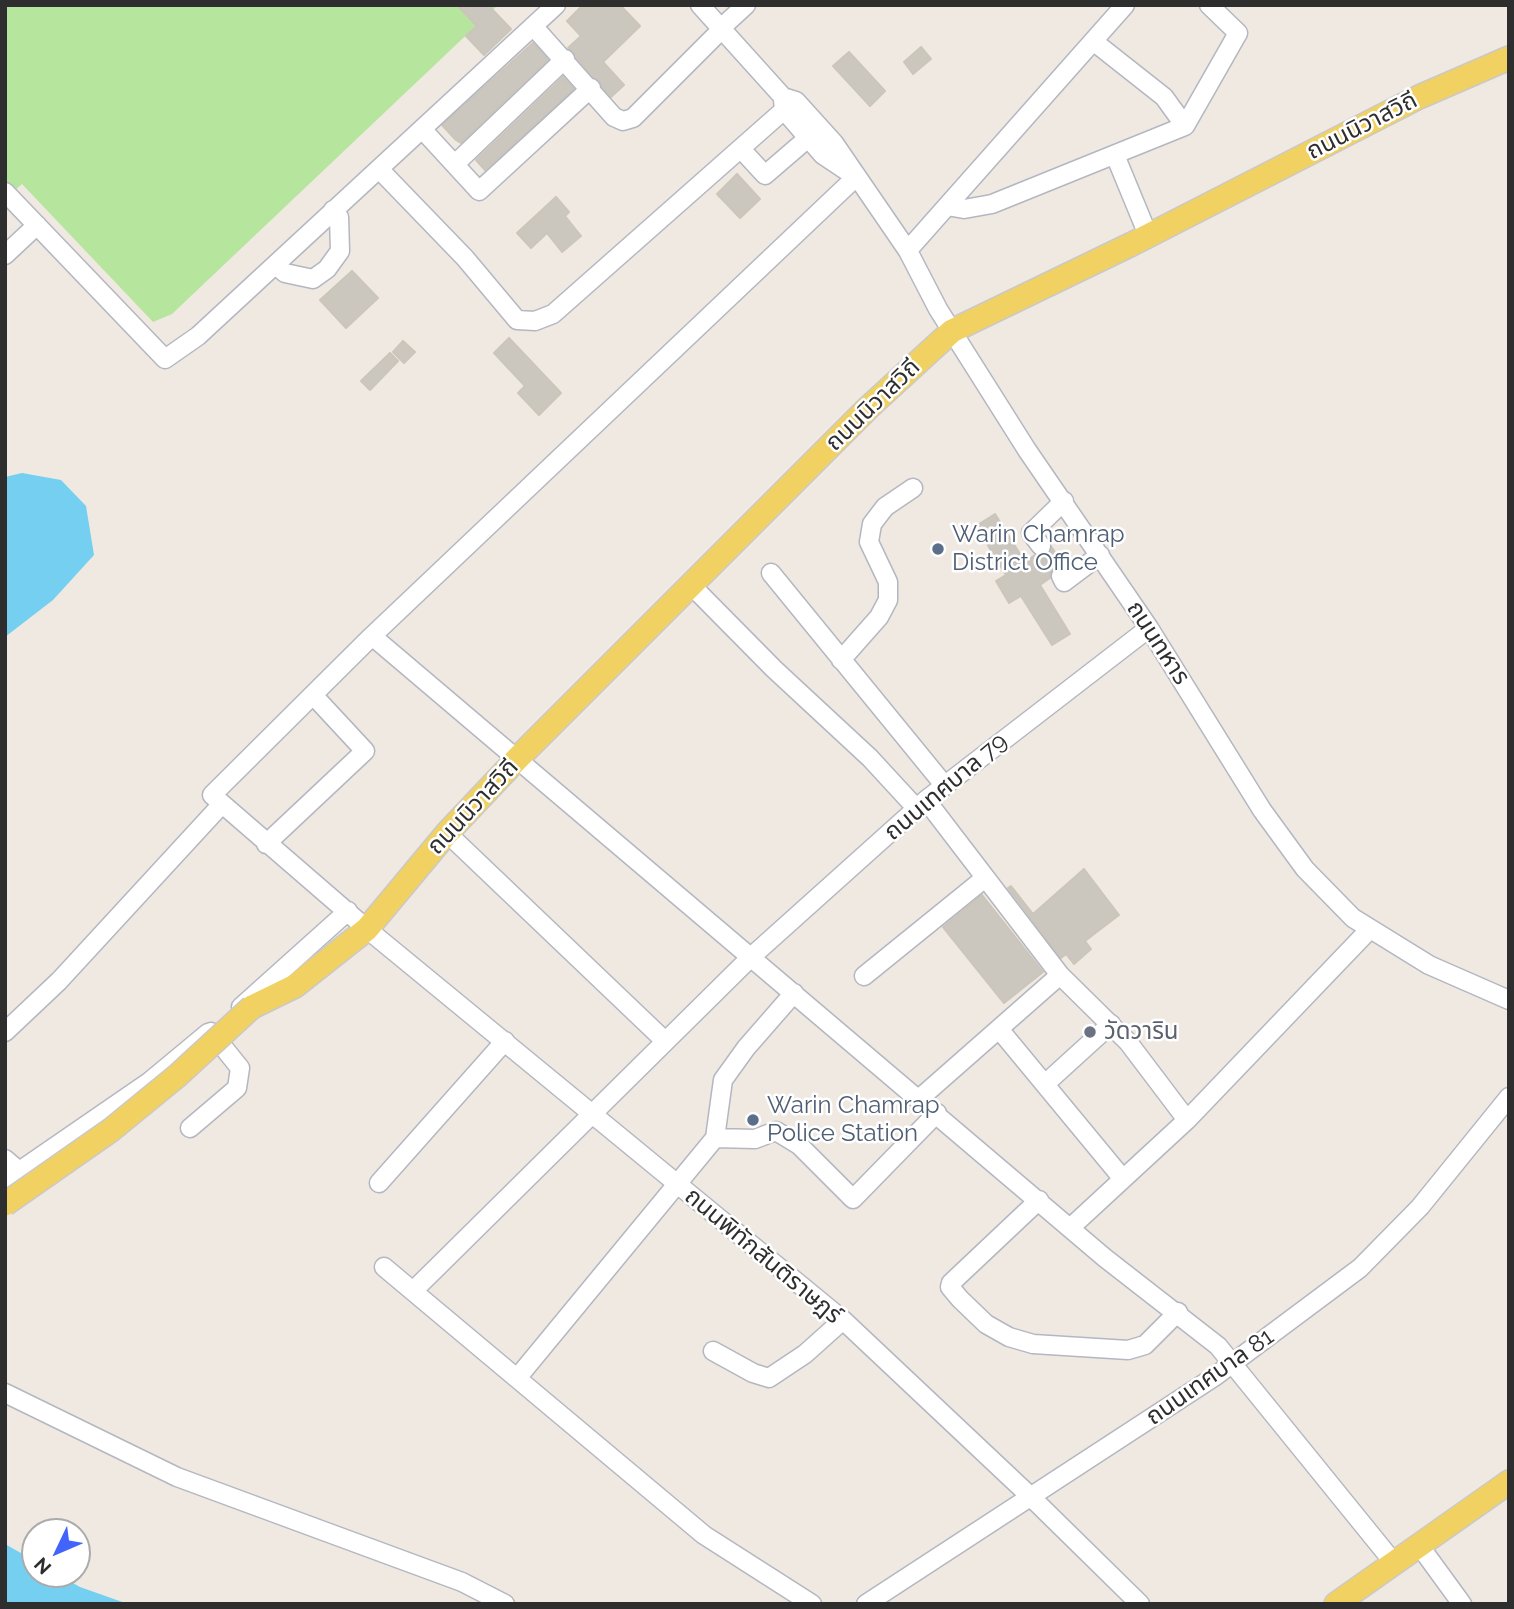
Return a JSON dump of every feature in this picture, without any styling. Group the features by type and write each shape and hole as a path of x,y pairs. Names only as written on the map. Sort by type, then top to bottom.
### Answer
{"main road":[{"name":"ถนนนิวาสวิถี","path":"5,1204 111,1130 177,1076 252,1007 295,986 367,929 447,833 516,760 868,408 952,331 1419,97 1509,58"},
{"path":"1336,1604 1509,1482"}],"street":[{"path":"5,192 165,359 198,336 556,5"},
{"path":"5,1032 59,981 222,804 212,795 372,636 856,177 823,155 784,103 700,5"},
{"path":"533,26 591,88 614,117 623,121 633,118 746,5"},
{"path":"908,250 1125,5"},
{"path":"947,206 964,209 992,204 1185,126 1238,33 1209,5"},
{"path":"1093,41 1164,97 1185,126"},
{"path":"454,164 565,59"},
{"path":"422,129 479,191 591,88"},
{"name":"ถนนทหาร","path":"784,103 796,101 834,143 908,250 952,331 1149,628 1269,820 1305,869 1353,918 1370,929 1429,965 1509,1000"},
{"path":"380,169 465,258 517,320 535,321 553,314 741,149 784,103"},
{"path":"741,149 765,175 808,138"},
{"path":"1115,155 1148,234"},
{"path":"276,265 285,273 313,279 327,269 340,251 339,217 333,210"},
{"path":"5,255 37,225"},
{"path":"841,660 879,617 888,600 888,582 869,542 872,524 886,507 913,488"},
{"path":"1041,546 1031,533 1064,501"},
{"path":"1060,576 1064,582 1100,555"},
{"path":"771,573 945,786"},
{"path":"692,586 774,669 921,805 985,878 1060,975 1128,1042 1187,1119"},
{"name":"ถนนเทศบาล 79","path":"413,1291 590,1113 751,957 921,805 1149,628"},
{"path":"372,636 1070,1228 1219,1346 1394,1563"},
{"path":"266,845 365,751 313,695"},
{"name":"ถนนพิทักสันติราษฎร์","path":"222,804 266,845 367,929 843,1320 1031,1497 1136,1602"},
{"path":"447,833 664,1040"},
{"path":"864,975 985,878"},
{"path":"10,1171 149,1082 211,1032 348,911"},
{"path":"1070,1228 1187,1119 1370,929"},
{"path":"919,1099 1060,975"},
{"path":"518,1377 715,1138 723,1080 746,1048 794,993"},
{"path":"1045,1084 1111,1024"},
{"path":"999,1028 1123,1180"},
{"path":"190,1128 237,1088 240,1068 211,1032"},
{"path":"379,1183 505,1041"},
{"name":"ถนนเทศบาล 81","path":"866,1604 1232,1364 1360,1268 1420,1207 1509,1097"},
{"path":"715,1138 755,1139 776,1131 799,1145 853,1199 937,1113"},
{"path":"1039,1200 951,1283 950,1287 960,1299 986,1324 1009,1337 1033,1343 1128,1350 1145,1345 1178,1312"},
{"path":"384,1266 704,1535 812,1604"},
{"path":"713,1351 753,1373 769,1377 805,1354 843,1320"},
{"path":"5,1393 177,1477 462,1582 505,1604"},
{"path":"1419,1545 1462,1604"}],"green space":[{"path":"5,5 498,5 172,314 153,322 22,184 5,199"}],"water":[{"path":"22,473 61,480 86,506 94,555 53,600 5,637 5,477"},
{"path":"5,1544 21,1553 21,1588 83,1588 128,1604 5,1604"}],"building":[{"path":"457,5 488,5 511,29 484,55 466,36 477,26"},
{"path":"583,5 620,5 640,26 603,62 624,85 611,97 568,48 581,36 567,21"},
{"path":"533,43 548,60 461,143 456,140 442,125"},
{"path":"921,47 931,59 913,74 904,62"},
{"path":"849,52 885,91 870,106 833,66"},
{"path":"563,77 574,89 485,170 476,160"},
{"path":"737,174 760,199 740,218 717,194"},
{"path":"556,197 569,212 565,216 581,236 562,252 547,233 531,248 517,233"},
{"path":"352,271 378,298 346,328 320,300"},
{"path":"509,338 561,393 539,415 518,393 525,386 494,353"},
{"path":"403,341 415,352 404,363 393,352"},
{"path":"390,353 398,361 370,390 361,381"},
{"path":"995,514 1025,562 1035,555 1047,555 1052,548 1063,565 1055,566 1050,578 1040,585 1070,634 1052,645 1021,596 1009,603 996,581 1006,575 976,526"},
{"path":"1084,869 1119,915 1085,941 1091,949 1074,964 1066,954 1061,958 1008,888 1011,886 1033,914"},
{"path":"982,895 1043,972 1004,1003 943,927"}],"tunnel":[{"path":"1041,546 1061,576"}],"place":[{"name":"Warin Chamrap District Office","path":"938,549"},
{"name":"วัดวาริน","path":"1090,1032"},
{"name":"Warin Chamrap Police Station","path":"753,1120"}]}
